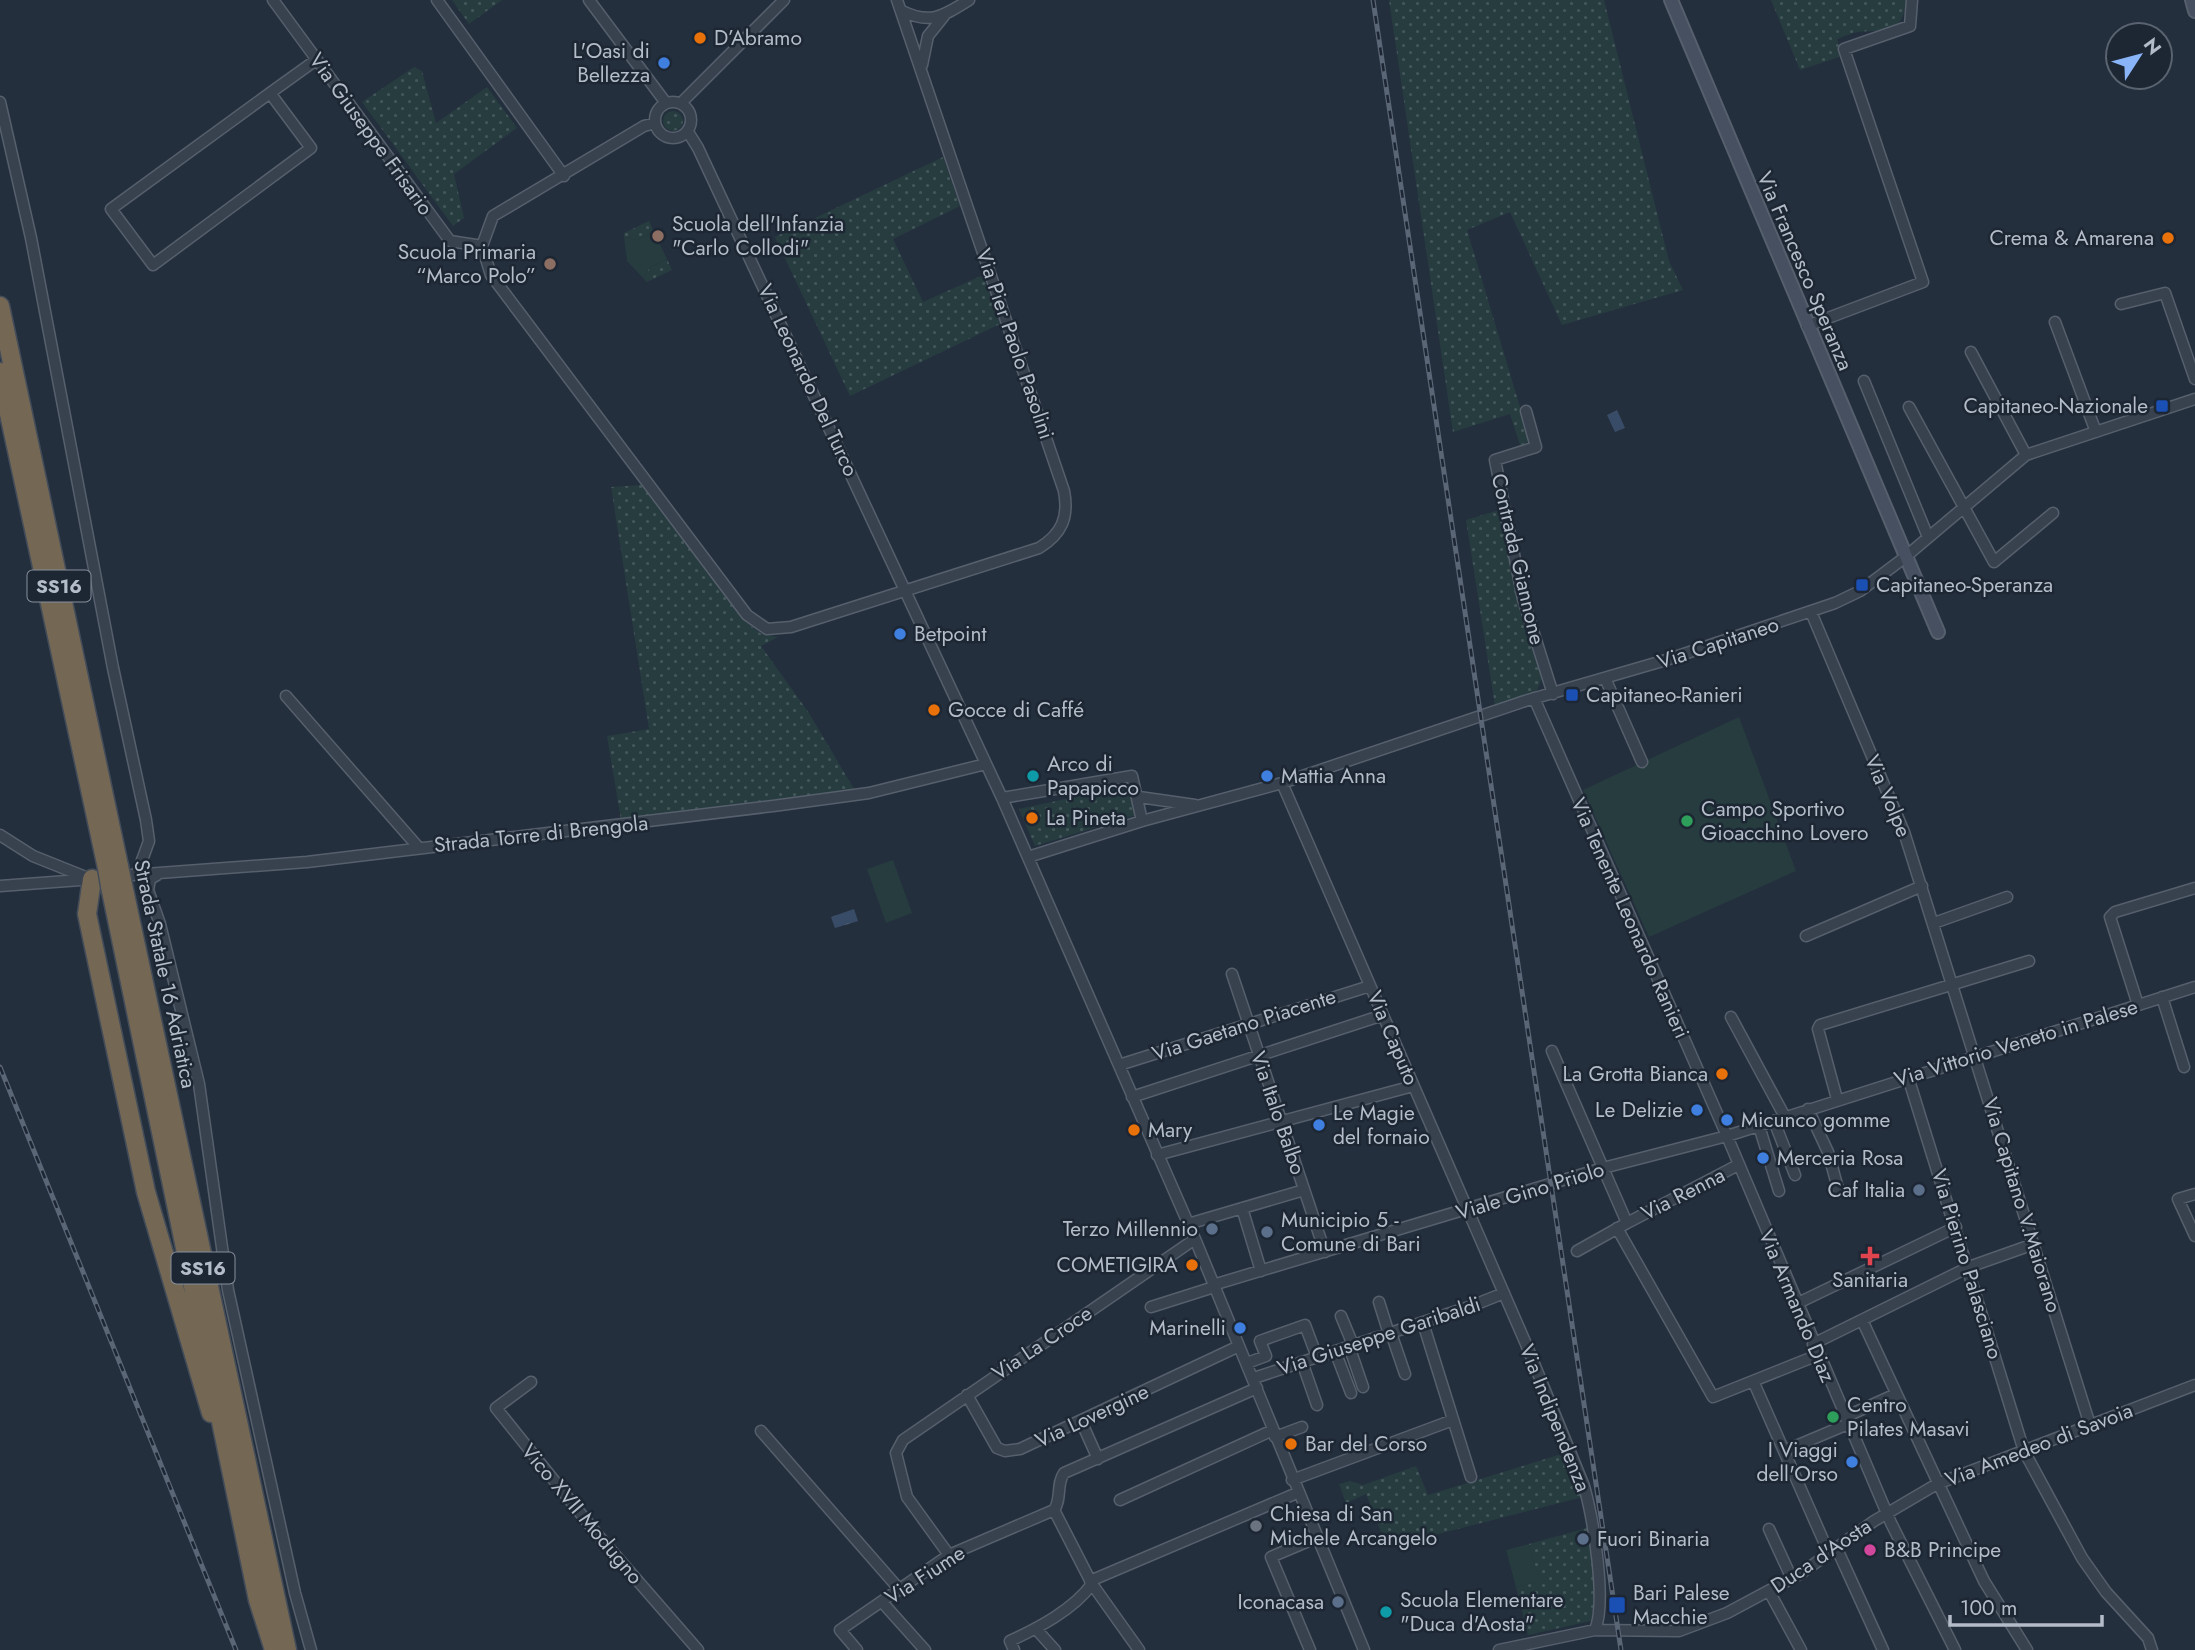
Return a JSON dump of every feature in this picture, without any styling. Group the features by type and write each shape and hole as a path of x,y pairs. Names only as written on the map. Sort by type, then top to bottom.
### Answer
{"highway":[{"name":"Strada Statale 16 Adriatica","path":"0,306 113,867"},
{"name":"Strada Statale 16 Adriatica","path":"0,372 113,867 123,882 286,1650"},
{"path":"92,879 87,914 146,1192 202,1388 228,1452"},
{"name":"Strada Statale 16 Adriatica","path":"123,882 228,1452 258,1600 274,1650"}],"street":[{"name":"Via Giuseppe Frisario","path":"273,0 450,241 482,246"},
{"path":"438,0 564,176"},
{"path":"589,0 666,103"},
{"path":"681,103 691,114 688,132 678,138 667,138 659,132 655,123 657,111 666,103 681,103 784,0"},
{"name":"Via Pier Paolo Pasolini","path":"482,246 491,275 753,622 767,629 791,627 1040,548 1060,531 1066,505 1044,429 897,0"},
{"path":"902,11 919,19 947,13 969,0"},
{"name":"Via Francesco Speranza","path":"1671,0 1904,558 1938,632"},
{"path":"1807,326 1923,282 1844,49 1910,26 1912,0"},
{"path":"2192,0 2195,11"},
{"path":"921,68 928,36 947,13"},
{"path":"270,93 311,148 153,265 111,209 270,93 316,60"},
{"path":"0,102 31,238 115,680 146,820 149,841 123,882"},
{"path":"482,246 493,216 506,206 564,176 644,126 655,123"},
{"name":"Via Leonardo Del Turco","path":"688,132 704,160 1002,798 1195,1239 1297,1493 1364,1650"},
{"path":"2121,304 2165,293 2195,379"},
{"path":"2055,323 2096,432"},
{"path":"1971,352 2026,455"},
{"path":"1864,381 1928,537"},
{"name":"Via Capitaneo","path":"1028,857 1142,821 1282,783 1534,698 1811,612 1860,590 1904,558 2026,455 2195,399"},
{"path":"1909,407 1994,562 2053,513"},
{"name":"Contrada Giannone","path":"1525,411 1536,447 1495,460 1523,599 1553,694"},
{"name":"Via Volpe","path":"1811,612 1905,832 1953,985"},
{"path":"1605,678 1642,762"},
{"path":"286,696 419,848"},
{"name":"Via Tenente Leonardo Ranieri","path":"1534,698 1727,1136"},
{"name":"Strada Torre di Brengola","path":"0,886 92,879 123,882 157,875 307,862 869,793 986,764"},
{"path":"1002,798 1132,776 1139,797 1142,821"},
{"name":"Via Caputo","path":"1282,783 1504,1293"},
{"path":"1139,797 1199,805"},
{"path":"0,835 33,856 92,879"},
{"path":"157,875 150,878 148,890 160,924 200,1084 228,1290 295,1592 311,1650"},
{"path":"1806,936 1922,886"},
{"path":"2138,1005 2110,916 2115,912 2195,888"},
{"path":"1934,923 2007,897"},
{"path":"1837,1099 1818,1028 1826,1023 2029,961"},
{"name":"Via Italo Balbo","path":"1231,974 1325,1252"},
{"name":"Via Capitano V.Maiorano","path":"1953,985 2090,1425"},
{"name":"Via Gaetano Piacente","path":"1119,1065 1370,986"},
{"name":"Via Vittorio Veneto in Palese","path":"1785,1117 2195,987"},
{"path":"2162,997 2184,1067"},
{"path":"1132,1097 1383,1015"},
{"path":"1731,1017 1785,1117"},
{"path":"1552,1051 1627,1223"},
{"name":"Via Pierino Palasciano","path":"1908,1077 2024,1451 2082,1558 2106,1591 2148,1638 2152,1650"},
{"path":"1157,1155 1413,1086"},
{"path":"1808,1110 1828,1152 1839,1192"},
{"name":"Viale Gino Priolo","path":"1152,1307 1261,1271 1603,1168 1727,1136 1785,1117"},
{"path":"1774,1121 1795,1175"},
{"path":"1759,1126 1779,1191"},
{"name":"Via Armando Diaz","path":"1727,1136 1886,1513 1955,1650"},
{"name":"Via Renna","path":"1577,1251 1620,1233 1627,1223 1738,1165"},
{"path":"1188,1224 1304,1190"},
{"path":"2195,1194 2178,1199 2195,1236"},
{"path":"1242,1208 1261,1271"},
{"path":"1796,1304 1956,1227"},
{"path":"1620,1233 1713,1397 1754,1383 1818,1355"},
{"name":"Via La Croce","path":"948,1555 907,1497 896,1453 903,1440 1195,1239"},
{"path":"1813,1344 1969,1267 2034,1244"},
{"name":"Via Giuseppe Garibaldi","path":"1054,1510 1059,1503 1061,1478 1065,1473 1098,1460 1302,1362 1423,1323 1504,1293"},
{"name":"Via Indipendenza","path":"1504,1293 1571,1452 1587,1498 1600,1594 1600,1619 1595,1630"},
{"path":"1379,1302 1405,1374"},
{"path":"1341,1316 1363,1387"},
{"path":"1862,1320 1984,1581 2027,1650"},
{"path":"1423,1323 1471,1477"},
{"path":"1247,1363 1266,1356 1260,1341 1305,1325 1317,1357"},
{"name":"Via Lovergine","path":"967,1395 997,1448 1005,1451 1020,1449 1239,1346"},
{"path":"1335,1351 1351,1393"},
{"path":"1302,1362 1317,1405"},
{"name":"Vico XVII Modugno","path":"531,1382 496,1408 597,1534 698,1650"},
{"path":"1754,1383 1784,1451 1883,1650"},
{"name":"Via Amedeo di Savoia","path":"1886,1513 1937,1484 2195,1385"},
{"path":"1784,1451 1896,1394"},
{"path":"1292,1480 1453,1420"},
{"path":"1082,1421 1098,1460"},
{"path":"1120,1500 1274,1433 1303,1427"},
{"path":"761,1431 900,1590"},
{"path":"1012,1646 1086,1593 1091,1582 1297,1493"},
{"path":"1054,1510 1091,1582 1139,1650"},
{"name":"Via Fiume","path":"857,1650 840,1630 948,1555 1054,1510"},
{"name":"Duca d'Aosta","path":"1595,1630 1679,1631 1727,1614 1770,1593 1886,1513"},
{"path":"1769,1529 1792,1579"},
{"path":"1310,1650 1271,1557 1316,1538"},
{"path":"1770,1593 1801,1650"},
{"path":"882,1602 925,1650"},
{"path":"1036,1629 1055,1650"},
{"path":"1499,1650 1525,1647 1595,1630"}],"green space":[{"path":"452,0 502,0 469,24"},
{"path":"1389,0 1604,0 1669,261 1683,290 1562,325 1510,212 1467,230 1529,437 1527,443 1520,445 1510,414 1453,432"},
{"path":"1771,0 1906,0 1897,25 1837,39 1842,56 1800,70"},
{"path":"414,67 422,71 436,123 487,87 517,128 454,174 464,218 453,226 362,102"},
{"path":"673,111 680,114 683,121 680,128 673,131 666,128 663,121 666,114"},
{"path":"943,157 960,206 893,239 923,302 983,275 1000,324 850,396 775,237"},
{"path":"649,221 654,232 636,240 624,237 624,233"},
{"path":"654,232 667,259 649,268 644,279 627,261 624,237 636,240"},
{"path":"667,259 672,270 647,282 644,279 649,268"},
{"path":"642,485 743,620 760,633 778,637 761,646 809,713 854,789 621,820 607,736 649,729 611,487"},
{"path":"1499,510 1518,605 1542,678 1536,693 1495,706 1466,520"},
{"name":"Campo Sportivo Gioacchino Lovero","path":"1739,717 1796,871 1649,937 1583,790"},
{"path":"1126,786 1136,815 1035,846 1019,809"},
{"path":"893,860 912,913 886,923 867,869"},
{"path":"1568,1452 1583,1497 1387,1547 1366,1494 1346,1503 1339,1484 1350,1481 1363,1485 1416,1466 1428,1495"},
{"path":"1587,1528 1596,1589 1591,1621 1528,1635 1516,1587 1538,1581 1529,1544"},
{"path":"1529,1544 1539,1582 1516,1587 1506,1550"}],"water":[{"path":"1617,410 1625,428 1615,432 1607,415"},
{"path":"854,909 858,921 835,928 831,917"}],"railway":[{"path":"1373,0 1621,1650"},
{"path":"0,1067 236,1650"}],"place":[{"name":"D’Abramo","path":"700,38"},
{"name":"L'Oasi di Bellezza","path":"664,63"},
{"name":"Scuola dell'Infanzia \"Carlo Collodi\"","path":"658,236"},
{"name":"Crema & Amarena","path":"2168,238"},
{"name":"Scuola Primaria “Marco Polo”","path":"550,264"},
{"name":"Capitaneo-Nazionale","path":"2162,406"},
{"name":"Capitaneo-Speranza","path":"1862,585"},
{"name":"Betpoint","path":"900,634"},
{"name":"Capitaneo-Ranieri","path":"1572,695"},
{"name":"Gocce di Caffé","path":"934,710"},
{"name":"Arco di Papapicco","path":"1033,776"},
{"name":"Mattia Anna","path":"1267,776"},
{"name":"La Pineta","path":"1032,818"},
{"name":"Campo Sportivo Gioacchino Lovero","path":"1687,821"},
{"name":"La Grotta Bianca","path":"1722,1074"},
{"name":"Le Delizie","path":"1697,1110"},
{"name":"Micunco gomme","path":"1727,1120"},
{"name":"Le Magie del fornaio","path":"1319,1125"},
{"name":"Mary","path":"1134,1130"},
{"name":"Merceria Rosa","path":"1763,1158"},
{"name":"Caf Italia","path":"1919,1190"},
{"name":"Terzo Millennio","path":"1212,1229"},
{"name":"Municipio 5 - Comune di Bari","path":"1267,1232"},
{"name":"Sanitaria","path":"1870,1256"},
{"name":"COMETIGIRA","path":"1192,1265"},
{"name":"Marinelli","path":"1240,1328"},
{"name":"Centro Pilates Masavi","path":"1833,1417"},
{"name":"Bar del Corso","path":"1291,1444"},
{"name":"I Viaggi dell'Orso","path":"1852,1462"},
{"name":"Chiesa di San Michele Arcangelo","path":"1256,1526"},
{"name":"Fuori Binaria","path":"1583,1539"},
{"name":"B&B Principe","path":"1870,1550"},
{"name":"Iconacasa","path":"1338,1602"},
{"name":"Bari Palese Macchie","path":"1617,1605"},
{"name":"Scuola Elementare \"Duca d'Aosta\"","path":"1386,1612"}]}
